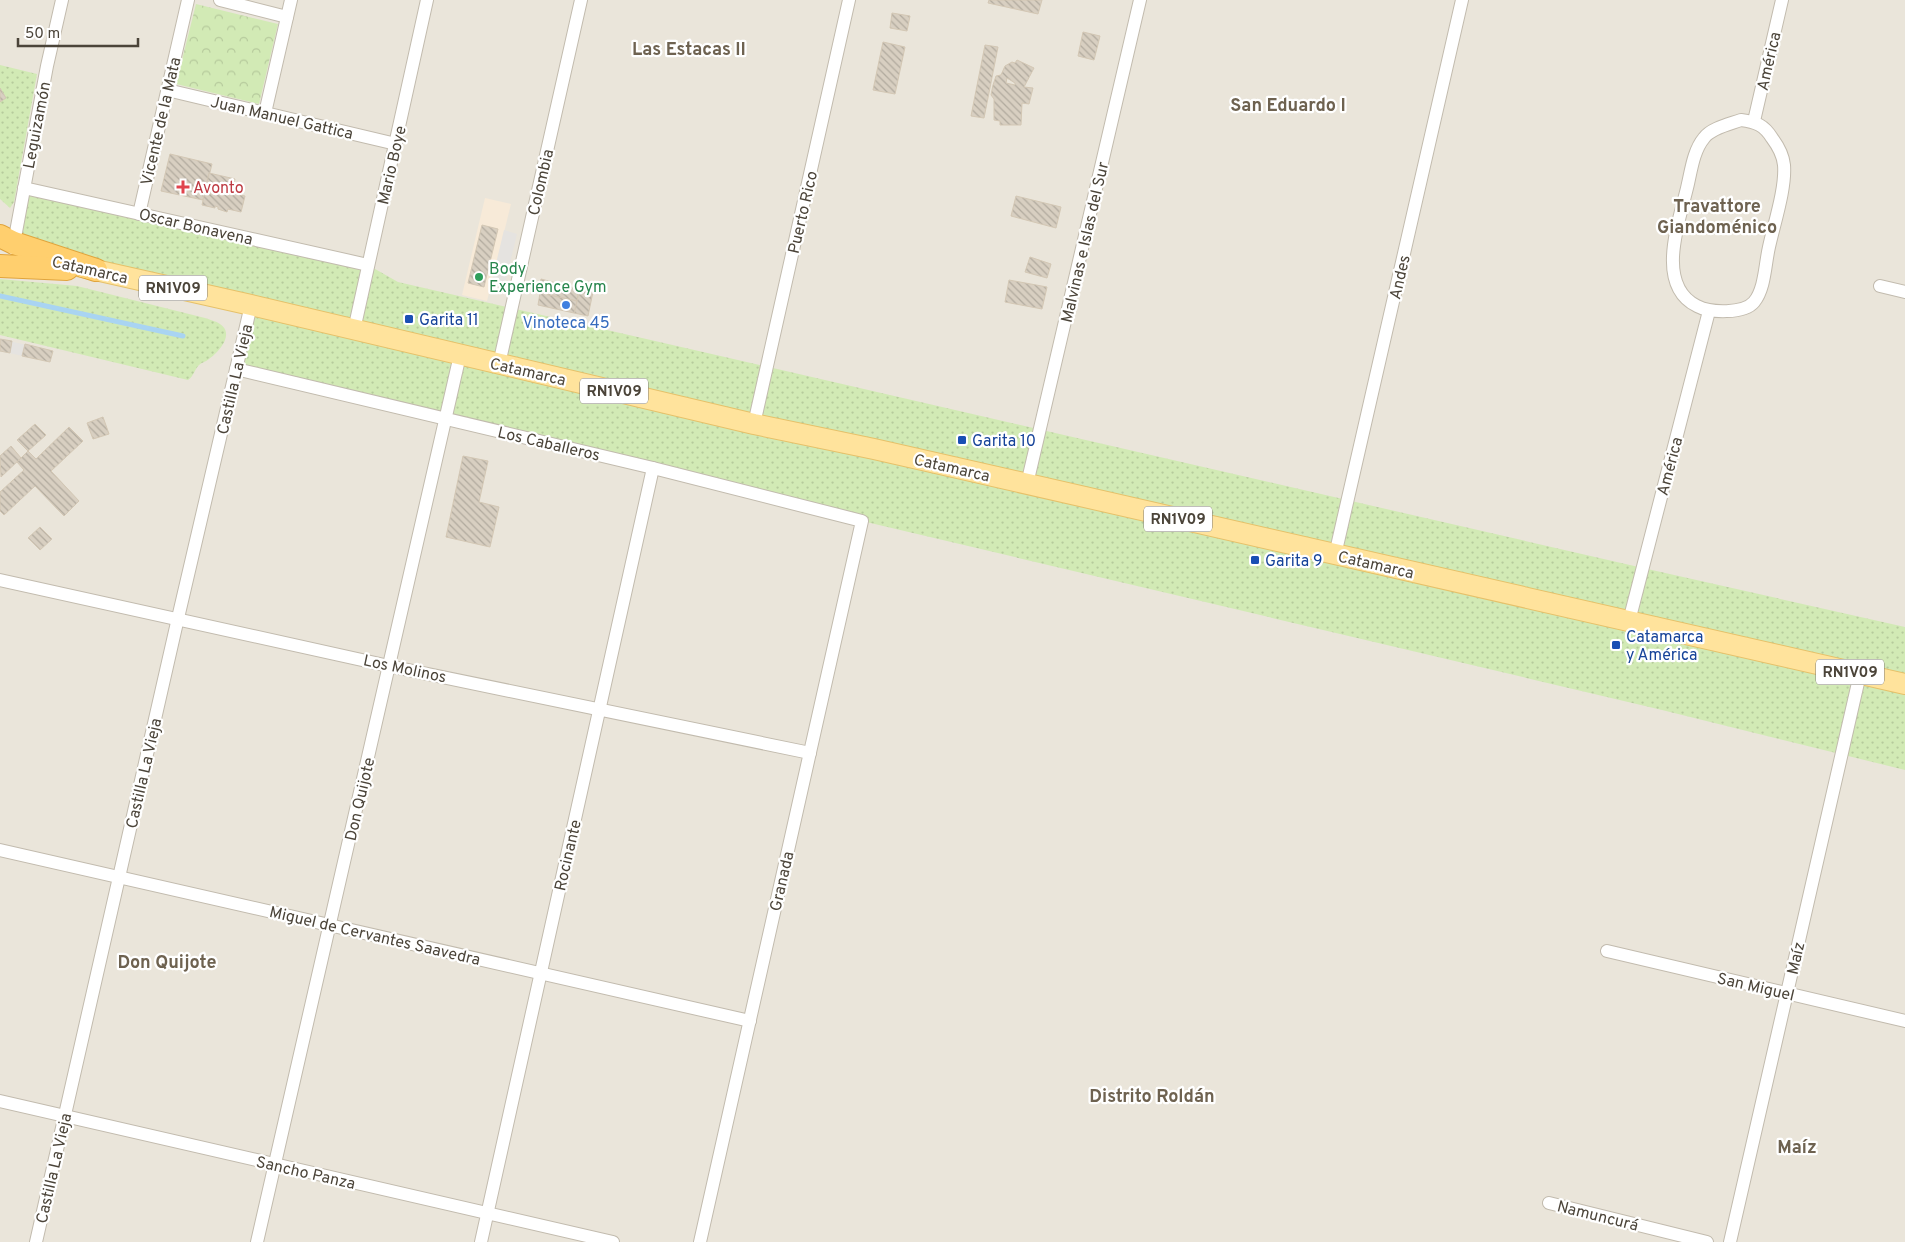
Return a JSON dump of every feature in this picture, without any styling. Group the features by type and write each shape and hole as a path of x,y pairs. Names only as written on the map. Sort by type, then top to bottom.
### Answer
{"highway":[{"path":"5,249 96,270"}],"main road":[{"name":"Catamarca","path":"96,270 754,424 1027,484 1905,684"}],"street":[{"name":"Leguizamón","path":"5,249 24,188 47,66 62,0"},
{"name":"Vicente de la Mata","path":"139,214 188,0"},
{"path":"220,0 287,17"},
{"path":"265,113 291,0"},
{"name":"Mario Boye","path":"354,330 427,0"},
{"name":"Colombia","path":"499,364 581,0"},
{"name":"Puerto Rico","path":"754,424 849,0"},
{"name":"Malvinas e Islas del Sur","path":"1027,484 1140,0"},
{"name":"Andes","path":"1335,554 1462,0"},
{"name":"América","path":"1754,122 1782,0"},
{"name":"Juan Manuel Gattica","path":"168,90 396,144"},
{"path":"1741,120 1754,122 1766,128 1779,147 1784,164 1784,181 1764,269 1762,290 1753,303 1736,311 1709,311 1685,298 1678,287 1673,266 1673,246 1696,151 1704,136 1722,126 1741,120"},
{"name":"Oscar Bonavena","path":"24,188 368,265"},
{"path":"1880,286 1905,292"},
{"name":"Castilla La Vieja","path":"36,1242 251,305"},
{"name":"América","path":"1629,621 1709,311"},
{"name":"Don Quijote","path":"257,1242 460,355"},
{"name":"Los Caballeros","path":"236,369 653,468 862,520"},
{"name":"Rocinante","path":"481,1242 653,468"},
{"name":"Granada","path":"700,1242 862,520"},
{"name":"Los Molinos","path":"0,580 389,666 810,753"},
{"name":"Maíz","path":"1730,1242 1860,674"},
{"name":"Miguel de Cervantes Saavedra","path":"0,850 750,1021"},
{"name":"San Miguel","path":"1607,951 1905,1020"},
{"name":"Sancho Panza","path":"0,1101 612,1242"},
{"name":"Namuncurá","path":"1548,1203 1707,1242"}],"shaded area":[{"path":"0,0 1905,0 1905,1242 0,1242"},
{"path":"485,198 511,204 487,301 462,295"},
{"path":"504,230 517,234 503,292 490,289"},
{"path":"0,339 53,351 50,362 0,351"}],"green space":[{"path":"196,4 278,24 259,104 176,84"},
{"path":"0,65 37,74 14,202 10,208 0,199"},
{"path":"24,188 368,265 398,282 1905,627 1905,770 1662,710 862,521 236,369 251,305 14,243"},
{"path":"0,279 77,286 205,318 220,324 224,328 226,338 217,352 199,365 188,380 0,335"}],"building":[{"path":"989,0 1042,0 1038,14 988,3"},
{"path":"892,13 910,16 907,31 890,28"},
{"path":"1083,32 1100,36 1094,60 1078,56"},
{"path":"883,42 905,47 895,94 873,90"},
{"path":"985,45 998,47 984,118 971,116"},
{"path":"1017,60 1034,68 1024,87 1033,88 1029,104 1022,103 1021,125 1000,125 1000,121 994,120 994,99 991,95 993,85 996,76 1001,75 1005,66 1012,62 1015,63","holes":["1007,78 1015,83 1015,85 1006,83"]},
{"path":"0,88 6,98 0,102"},
{"path":"170,154 212,164 203,200 161,191"},
{"path":"209,173 235,179 232,193 245,196 241,212 228,209 227,212 215,206 215,208 202,205"},
{"path":"1016,196 1061,207 1056,228 1011,216"},
{"path":"482,225 498,229 484,287 468,283"},
{"path":"1030,257 1051,264 1047,278 1025,272"},
{"path":"541,279 579,289 577,301 538,293"},
{"path":"1009,280 1047,287 1042,309 1005,302"},
{"path":"581,284 594,287 588,316 574,313"},
{"path":"540,293 577,301 574,313 538,305"},
{"path":"0,339 12,341 10,353 0,351"},
{"path":"25,344 53,351 50,362 22,356"},
{"path":"103,417 109,434 93,439 87,423"},
{"path":"35,424 46,435 28,451 17,440"},
{"path":"69,427 83,441 51,471 79,501 64,516 35,486 4,515 0,511 0,492 24,470 17,462 28,451 36,459"},
{"path":"11,446 21,458 1,477 0,456"},
{"path":"463,456 488,461 479,502 499,507 490,547 446,537"},
{"path":"40,527 52,539 40,550 28,538"}],"waterway":[{"path":"0,296 183,336"}],"place":[{"name":"Avonto","path":"183,187"},
{"name":"Body Experience Gym","path":"479,277"},
{"name":"Vinoteca 45","path":"566,305"},
{"name":"Garita 11","path":"409,319"},
{"name":"Garita 10","path":"962,440"},
{"name":"Garita 9","path":"1255,560"},
{"name":"Catamarca y América","path":"1616,645"}],"district":[{"name":"Las Estacas II","path":"689,49"},
{"name":"San Eduardo I","path":"1288,105"},
{"name":"Travattore Giandoménico","path":"1717,216"},
{"name":"Don Quijote","path":"167,962"},
{"name":"Distrito Roldán","path":"1152,1096"},
{"name":"Maíz","path":"1797,1147"}]}
